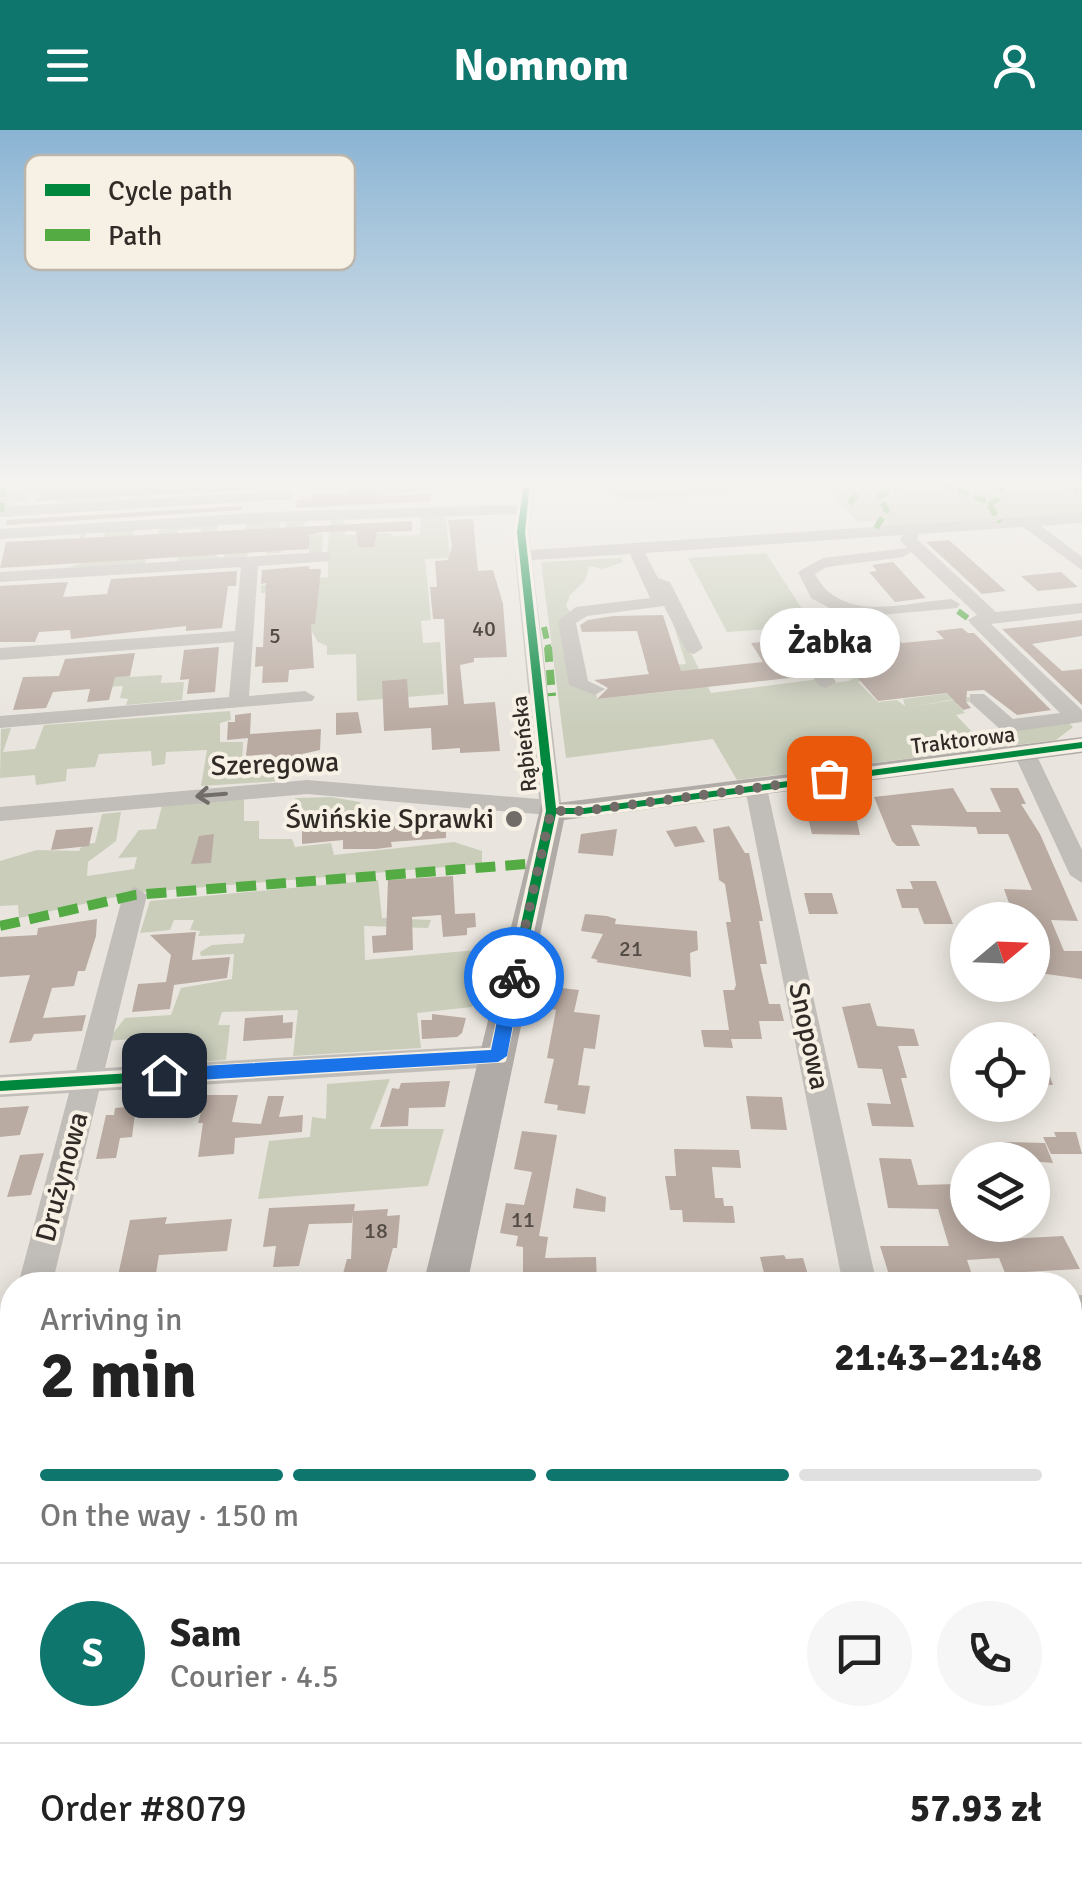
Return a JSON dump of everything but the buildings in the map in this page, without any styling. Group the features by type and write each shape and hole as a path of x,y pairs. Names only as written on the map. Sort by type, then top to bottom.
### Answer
{"main road":[{"name":"Traktorowa","path":"551,811 584,811 1024,752 1080,726"},
{"name":"Rąbieńska","path":"448,1272 551,811"}],"street":[{"path":"0,577 195,565"},
{"path":"238,703 250,565"},
{"name":"Rąbieńska","path":"524,565 551,811"},
{"path":"595,689 583,687 578,680 568,618 586,610 647,610 661,601 647,565"},
{"path":"649,565 694,648"},
{"path":"817,565 806,572 818,594 843,612 1082,608"},
{"path":"917,565 971,612"},
{"path":"930,565 1080,726"},
{"path":"841,666 821,676 800,645 803,638 971,612 1028,599 1024,596"},
{"path":"0,654 244,636"},
{"path":"0,722 305,698"},
{"path":"977,698 1008,726 1080,726"},
{"path":"1024,752 1082,875"},
{"name":"Szeregowa","path":"0,814 307,787 402,798 535,804 551,811"},
{"name":"Snopowa","path":"756,788 857,1272"},
{"name":"Drużynowa","path":"37,1272 134,895"},
{"path":"0,1086 498,1056"}],"green space":[{"path":"328,565 426,565 431,620 421,621 423,643 440,642 444,694 357,701 356,654 327,655 327,646 318,642 289,593 261,593 261,585 307,583 309,579 328,577"},
{"path":"541,565 614,565 603,569 589,566 585,581 570,595 566,606 571,613 575,687 596,692 597,699 682,690 649,674 646,668 686,664 668,607 711,693 819,679 823,684 849,681 853,678 841,663 873,659 884,678 858,682 878,702 897,700 905,706 903,699 950,693 954,699 913,707 969,697 974,701 957,704 965,713 956,715 974,734 1068,722 1073,727 1056,740 737,780 713,739 566,758"},
{"path":"692,565 774,565 813,626 727,632"},
{"path":"125,668 130,677 162,675 161,683 184,682 182,700 126,705 128,699 120,698 123,686 84,689"},
{"path":"230,711 231,720 220,723 220,742 243,742 242,761 281,758 280,781 201,786 207,750 166,752 165,764 152,766 151,751 99,754 95,767 67,769 66,781 36,785 35,775 0,778 1,729 11,728 3,752 35,749 44,725"},
{"path":"331,797 360,802 362,816 326,823 323,817 294,817 295,798"},
{"path":"244,799 244,821 259,821 259,839 292,839 295,847 331,843 334,855 454,842 482,851 482,864 134,893 19,918 18,905 0,906 0,861 37,850 79,851 83,844 95,843 102,814 121,812 116,841 88,862 87,876 134,869 137,857 118,858 139,830 156,829 162,806"},
{"path":"378,880 382,918 431,920 428,928 364,926 365,960 488,949 472,1007 417,1013 421,1048 293,1056 298,1010 222,1012 218,1025 230,1025 226,1060 149,1065 156,1037 107,1041 125,1018 171,1015 181,988 232,979 234,954 201,956 200,952 212,945 243,943 245,934 198,936 200,931 190,930 194,920 174,920 170,930 140,933 150,901"},
{"path":"390,1079 370,1129 444,1129 428,1186 258,1199 269,1141 310,1137 312,1117 326,1119 327,1084"}],"marked path":[{"path":"958,611 970,620"},
{"path":"544,627 551,661 552,696"},
{"path":"0,926 135,895 539,863"}],"cycle path":[{"path":"0,1086 498,1056 551,811 525,565"},
{"path":"551,811 584,811 1082,745"}],"way so far":[{"path":"514,977 551,811 584,811 829,778"}],"place":[{"name":"Żabka","path":"829,778"},
{"name":"Świńskie Sprawki","path":"514,819"}],"route":[{"path":"164,1075 498,1056 514,977"}]}
